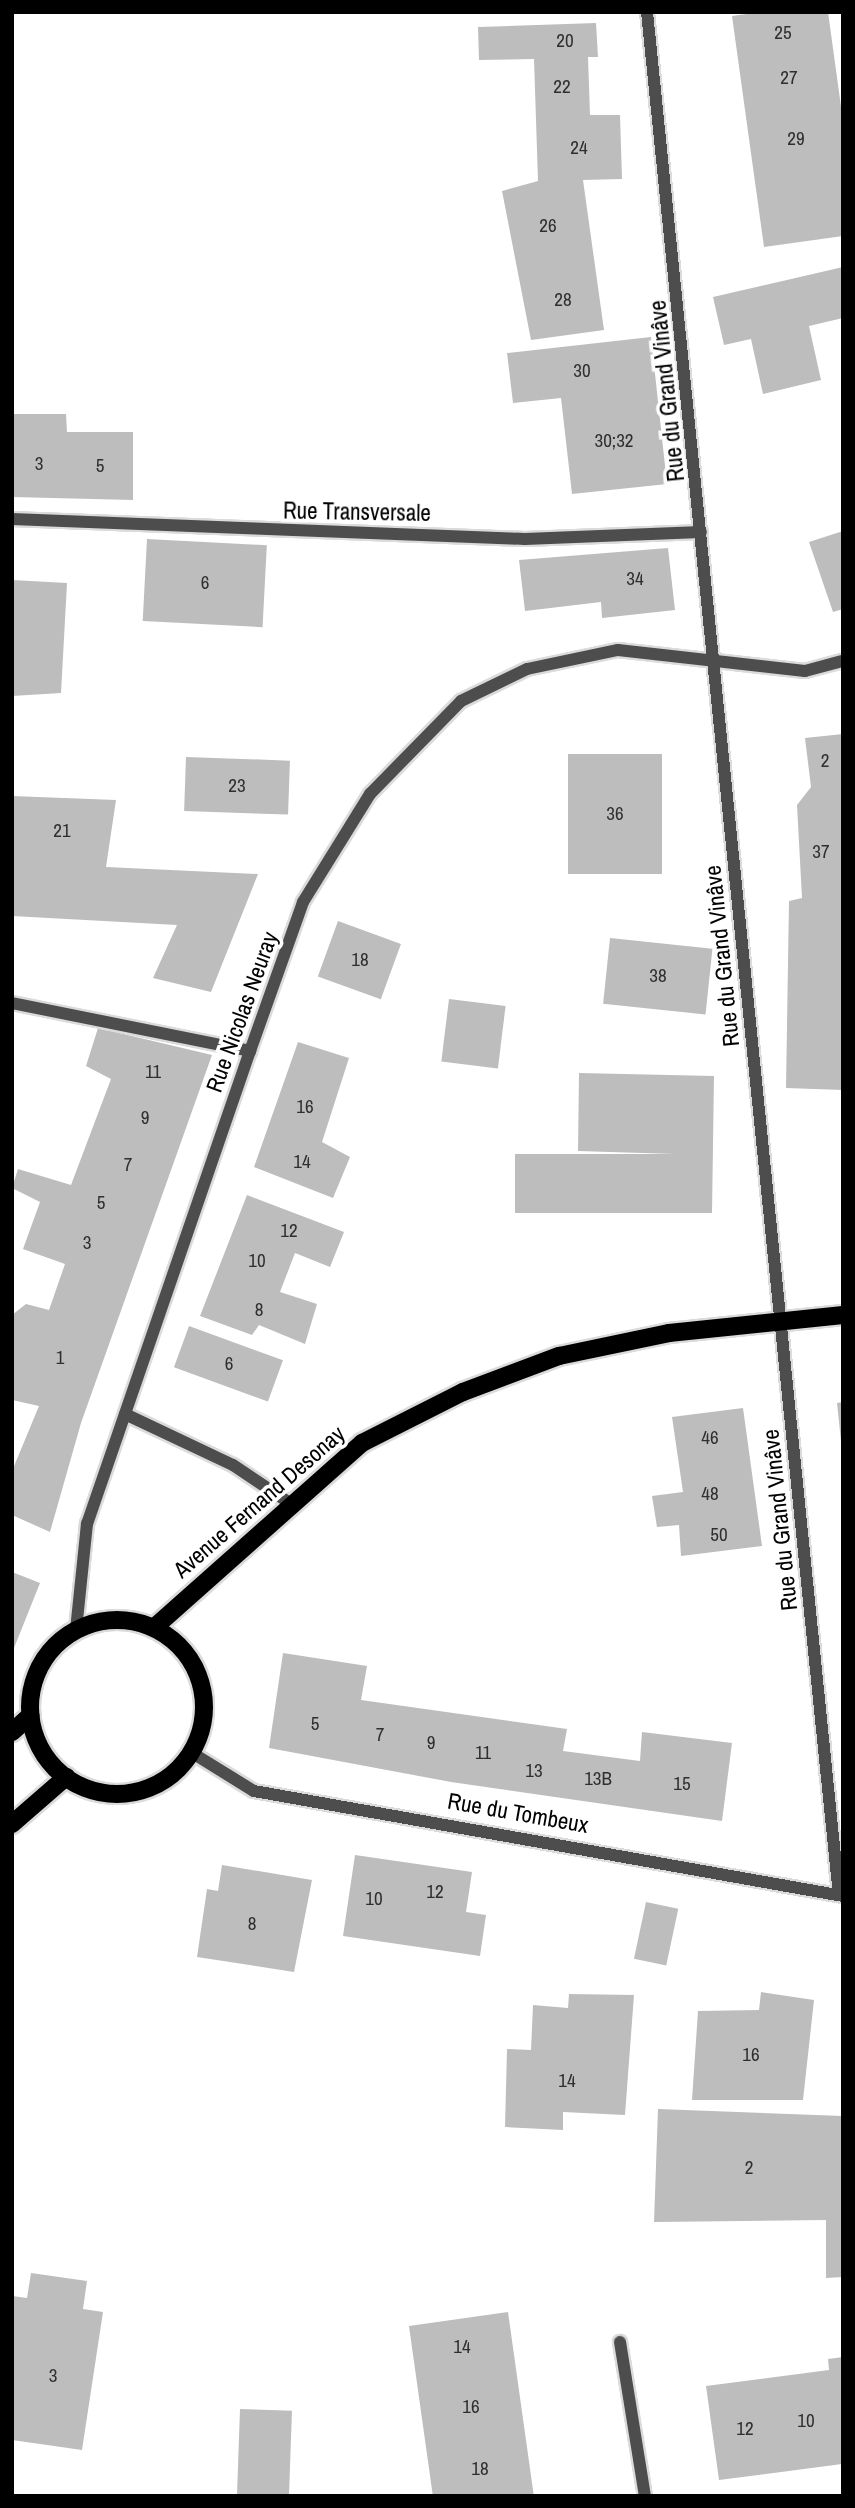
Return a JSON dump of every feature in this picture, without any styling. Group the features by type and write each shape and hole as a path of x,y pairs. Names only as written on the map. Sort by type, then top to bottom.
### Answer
{"main road":[{"name":"Avenue Fernand Desonay","path":"157,1625 362,1443 463,1392 535,1365 669,1333 843,1315"},
{"path":"101,1621 157,1625 198,1673 205,1703 194,1754 165,1781 139,1793 112,1795 66,1777 41,1753 31,1715 41,1663 76,1630 101,1621"},
{"path":"12,1732 31,1715"},
{"path":"12,1824 66,1777"}],"street":[{"name":"Rue du Grand Vinâve","path":"648,12 701,532 711,658 784,1321 841,1895"},
{"name":"Rue Transversale","path":"12,519 524,539 701,532"},
{"name":"Rue Nicolas Neuray","path":"76,1630 87,1524 250,1051 327,856 370,794 461,701 527,669 618,650 711,658 805,671 843,661"},
{"path":"12,1003 250,1051"},
{"path":"125,1414 233,1465 291,1504"},
{"name":"Rue du Tombeux","path":"194,1754 254,1791 841,1895"},
{"path":"620,2342 645,2496"}],"building":[{"path":"761,12 828,12 843,121 843,236 764,247 732,16"},
{"path":"596,23 598,57 588,57 590,115 620,115 622,179 583,180 604,330 531,340 502,191 538,181 534,59 479,60 478,27"},
{"path":"843,267 843,318 809,326 821,380 763,394 751,339 724,345 713,297"},
{"path":"651,337 667,484 572,494 561,398 513,403 507,353"},
{"path":"12,414 66,414 67,432 133,432 133,500 12,497"},
{"path":"843,531 843,609 833,612 809,542"},
{"path":"147,539 267,545 263,627 143,621"},
{"path":"668,548 675,610 602,618 601,602 525,611 519,560"},
{"path":"12,580 67,583 61,693 12,696"},
{"path":"843,734 843,1090 786,1088 789,901 802,898 797,805 811,787 805,738"},
{"path":"568,754 662,754 662,874 568,874"},
{"path":"186,757 290,761 288,815 184,811"},
{"path":"12,796 116,800 106,867 258,874 211,992 153,978 177,925 12,916"},
{"path":"338,921 401,944 381,999 318,976"},
{"path":"610,938 712,949 706,1014 603,1004"},
{"path":"449,999 506,1006 498,1068 441,1062"},
{"path":"98,1028 212,1055 81,1423 50,1532 12,1515 12,1471 39,1406 12,1400 12,1315 26,1304 49,1310 65,1264 23,1249 40,1202 12,1188 18,1169 71,1185 111,1079 86,1066"},
{"path":"298,1042 349,1058 322,1142 350,1157 333,1198 254,1167"},
{"path":"579,1073 714,1076 712,1213 515,1213 515,1154 675,1154 578,1151"},
{"path":"247,1195 344,1232 330,1267 295,1253 280,1292 317,1304 305,1344 259,1325 252,1335 200,1316"},
{"path":"189,1326 283,1360 268,1402 174,1367"},
{"path":"843,1402 843,1441 841,1441 837,1403"},
{"path":"743,1408 762,1546 681,1556 679,1525 657,1527 652,1496 683,1492 672,1417"},
{"path":"12,1572 40,1583 12,1653"},
{"path":"283,1653 367,1666 361,1700 567,1729 563,1751 640,1761 642,1732 732,1743 722,1821 451,1782 269,1748"},
{"path":"355,1855 472,1872 466,1912 486,1915 480,1956 343,1936"},
{"path":"222,1865 312,1880 294,1972 197,1957 207,1889 218,1891"},
{"path":"646,1902 678,1909 666,1966 634,1959"},
{"path":"761,1992 814,2000 803,2100 692,2100 698,2011 759,2010"},
{"path":"569,1994 634,1995 625,2115 563,2112 563,2130 505,2127 507,2049 531,2050 533,2005 568,2008"},
{"path":"658,2109 843,2116 843,2277 826,2278 826,2220 654,2222"},
{"path":"31,2273 87,2281 83,2309 103,2312 82,2450 12,2440 12,2296 27,2298"},
{"path":"508,2312 534,2494 433,2496 409,2326"},
{"path":"843,2357 842,2464 719,2480 706,2386 829,2370 828,2359"},
{"path":"240,2409 292,2411 289,2496 237,2496"}]}
